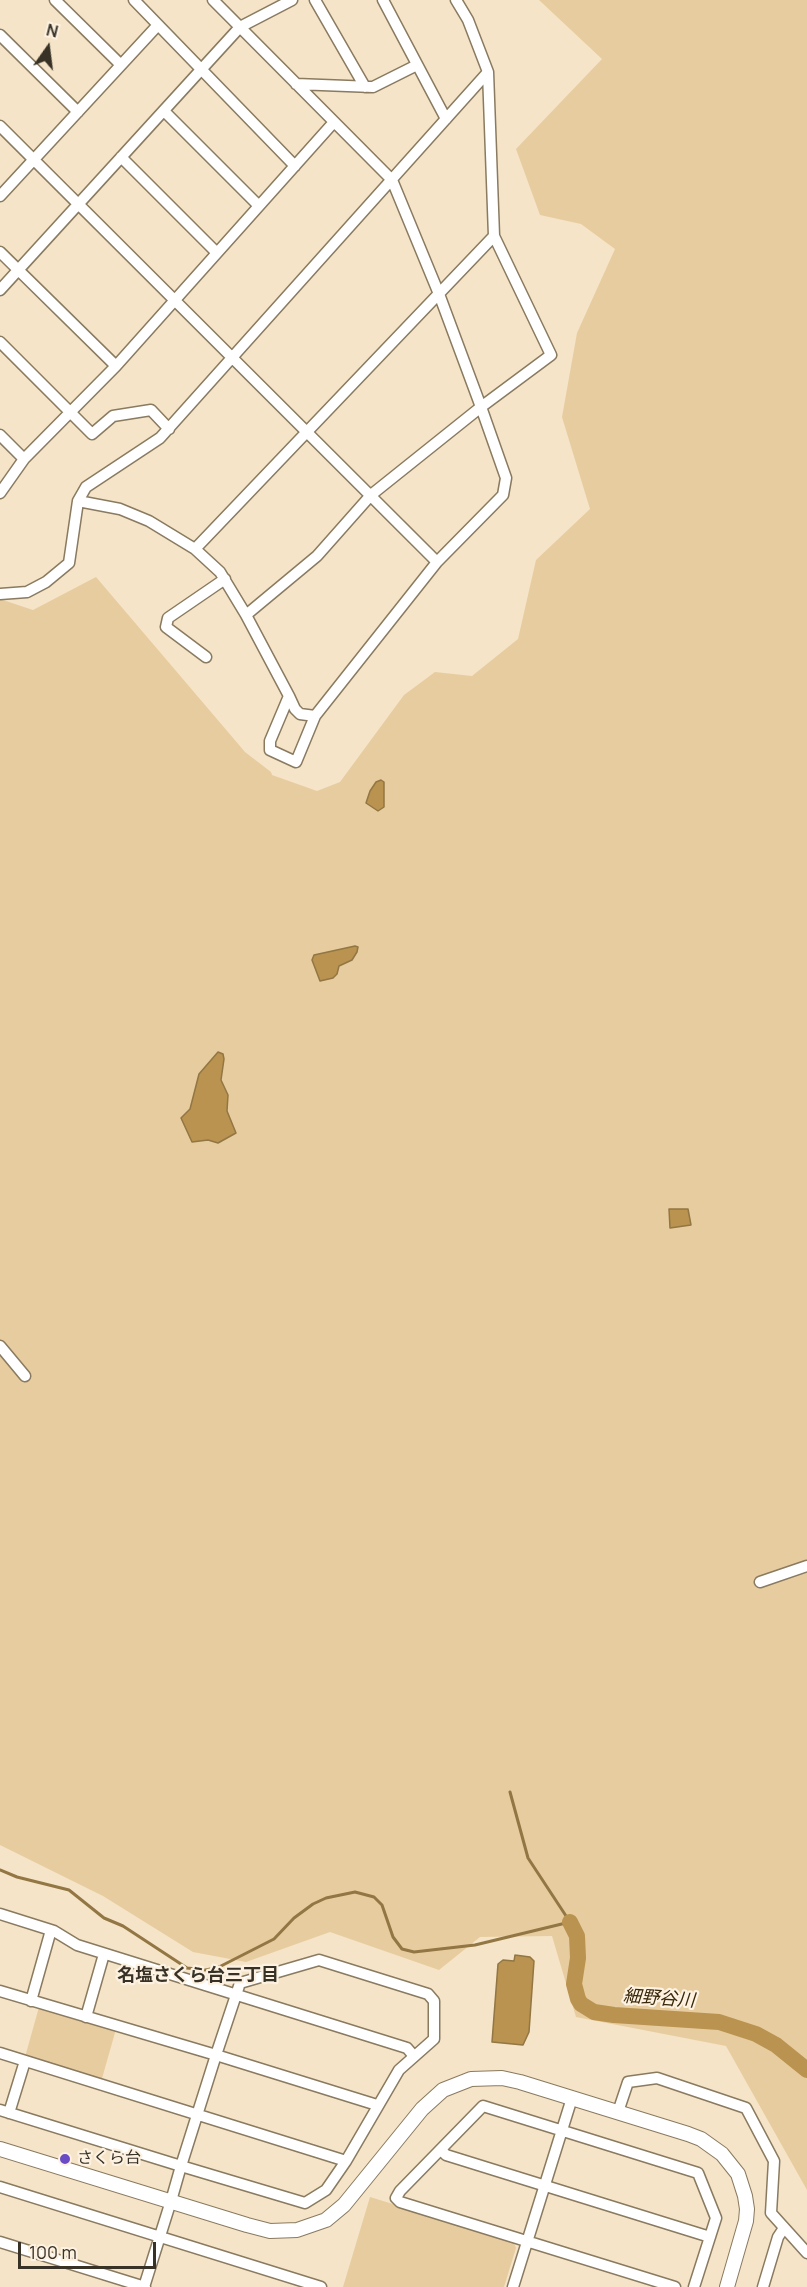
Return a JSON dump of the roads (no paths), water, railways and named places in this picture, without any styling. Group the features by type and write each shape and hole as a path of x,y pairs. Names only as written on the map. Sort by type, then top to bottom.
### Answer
{"street":[{"path":"55,0 121,65"},
{"path":"134,0 295,165"},
{"path":"213,0 392,180 439,294 506,478 503,495 437,562 315,716 296,762 270,750 270,741 289,696"},
{"path":"0,290 240,27 292,0"},
{"path":"315,0 365,87"},
{"path":"383,0 446,119"},
{"path":"246,615 317,556 371,495 551,354 494,236 488,72 468,20 456,0"},
{"path":"0,196 158,25"},
{"path":"0,35 78,112"},
{"path":"296,84 373,87 417,65"},
{"path":"0,594 27,592 46,582 69,563 78,501 86,486 160,438 488,72"},
{"path":"164,111 259,206"},
{"path":"0,493 24,459 116,366 334,122"},
{"path":"0,126 437,562"},
{"path":"121,157 217,253"},
{"path":"195,549 494,236"},
{"path":"0,252 116,366"},
{"path":"0,342 92,434 113,416 151,410 168,429"},
{"path":"0,435 24,459"},
{"path":"78,501 120,509 149,521 195,549 225,579 294,709 300,714 315,716"},
{"path":"206,657 166,627 168,618 225,579"},
{"path":"0,1346 25,1376"},
{"path":"760,1582 807,1566"},
{"path":"0,1914 51,1929 77,1945 104,1954 407,2048 413,2055"},
{"path":"31,2001 51,1929"},
{"path":"86,2017 104,1954"},
{"path":"0,2241 144,2287 160,2237 182,2166 197,2115 235,1994 240,1983 319,1960 428,1994 434,2001 434,2039 413,2055 399,2070 346,2161 326,2190 305,2203 182,2166 4,2112 25,2061"},
{"path":"0,1991 377,2105"},
{"path":"0,2053 346,2161"},
{"path":"0,2149 270,2231 305,2228 326,2220 344,2205 426,2104 442,2090 485,2077 502,2078 701,2139 722,2154 738,2174 745,2196 746,2221 727,2287"},
{"path":"618,2112 628,2082 657,2078 746,2108 774,2161 771,2213 807,2253"},
{"path":"513,2287 572,2098"},
{"path":"675,2287 400,2202 396,2198 483,2106 698,2173 716,2218 694,2287"},
{"path":"441,2150 446,2155 710,2237"},
{"path":"0,2187 321,2287"},
{"path":"763,2287 778,2237 784,2228"}],"waterway":[{"path":"0,1870 17,1877 69,1890 104,1918 123,1926 187,1968 206,1970 219,1967 274,1939 294,1918 313,1904 326,1898 355,1892 374,1897 382,1905 393,1937 402,1949 414,1952 475,1945 570,1922 528,1858 510,1792"},
{"name":"細野谷川","path":"570,1922 577,1936 578,1958 574,1984 581,2004 594,2012 614,2015 719,2022 756,2034 776,2045 807,2070"}],"place":[{"name":"さくら台","path":"65,2159"}],"district":[{"name":"名塩さくら台三丁目","path":"198,1976"}]}
